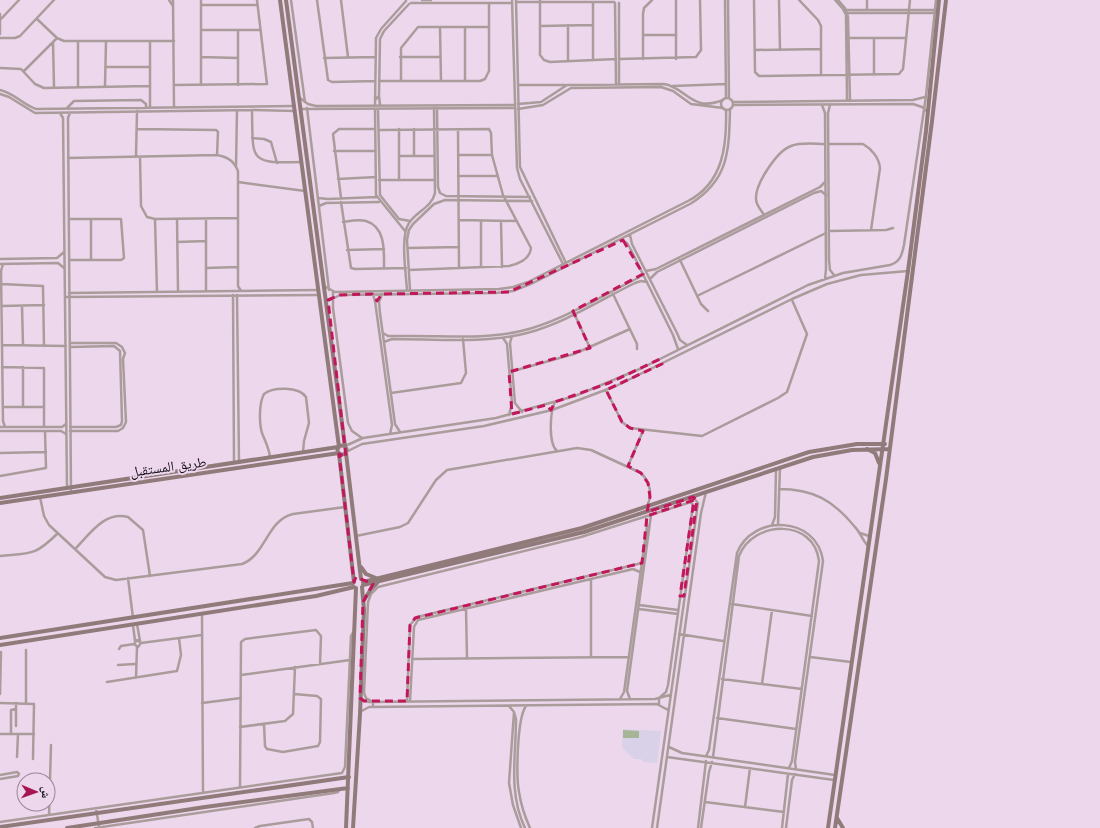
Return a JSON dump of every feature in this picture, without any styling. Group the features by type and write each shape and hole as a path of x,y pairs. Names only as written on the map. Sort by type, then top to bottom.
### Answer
{"street":[{"path":"1,19 19,0"},
{"path":"0,38 18,37 54,0"},
{"path":"169,0 174,6"},
{"path":"174,0 174,107"},
{"path":"201,0 201,85"},
{"path":"174,85 238,85 267,83 257,0"},
{"path":"280,0 306,189 357,604 346,828"},
{"path":"286,0 362,583 364,610 353,828"},
{"path":"291,0 305,102"},
{"path":"317,0 327,78 331,82 375,81"},
{"path":"342,0 348,58"},
{"path":"410,221 399,219 382,199 380,193 375,99 375,42 379,32 406,0 410,2 489,3 514,1 617,1 617,84"},
{"path":"422,0 431,0"},
{"path":"643,59 643,12 652,0"},
{"path":"676,0 676,59"},
{"path":"540,1 540,55 542,59 548,62 695,58 701,52 700,0"},
{"path":"726,0 726,84 727,98 733,104 913,104 926,110"},
{"path":"726,0 727,98"},
{"path":"754,0 755,72 758,76 896,75 901,72 910,11 910,0"},
{"path":"779,0 780,50"},
{"path":"798,0 820,24 821,75"},
{"path":"834,0 843,9 846,15 848,45 848,101"},
{"path":"838,0 847,12 849,38 848,45"},
{"path":"867,0 867,10"},
{"path":"928,95 936,0"},
{"path":"345,446 363,438 508,415 555,402 599,387 660,359 774,302 834,275 887,266 897,262 903,253 926,110 939,0"},
{"path":"835,828 884,490 925,176 946,0"},
{"path":"514,1 518,85 516,107 521,171 564,263"},
{"path":"514,1 516,164 519,175 564,263"},
{"path":"380,105 380,39 384,31 410,2"},
{"path":"593,2 593,60"},
{"path":"379,81 483,80 488,75 489,3"},
{"path":"201,6 257,5"},
{"path":"847,12 867,10 882,12"},
{"path":"847,12 935,11"},
{"path":"0,14 0,34"},
{"path":"37,19 57,38 64,41 174,41"},
{"path":"568,25 568,61"},
{"path":"540,26 593,25"},
{"path":"401,81 400,57 402,46 416,29 422,27 489,27"},
{"path":"440,27 440,81"},
{"path":"465,27 465,81"},
{"path":"201,30 260,30"},
{"path":"238,30 238,85"},
{"path":"643,35 676,35"},
{"path":"24,71 57,38"},
{"path":"849,38 906,38"},
{"path":"874,38 874,75"},
{"path":"78,41 78,87"},
{"path":"105,86 106,41"},
{"path":"148,108 150,86 150,41"},
{"path":"53,42 54,87"},
{"path":"754,50 821,49"},
{"path":"324,58 375,57"},
{"path":"400,57 440,57"},
{"path":"201,58 238,58"},
{"path":"106,67 150,67"},
{"path":"0,68 17,68 24,71 40,87 150,86"},
{"path":"376,108 380,105 436,108 516,107 543,105 569,88 617,84 664,88 672,91 691,104 730,110"},
{"path":"518,85 635,86 664,84 672,86 726,84"},
{"path":"299,97 310,105 352,107 516,107 541,102 567,85"},
{"path":"672,86 687,98 695,101 712,102 727,98"},
{"path":"0,90 14,96 25,104 36,109 67,108 126,110 137,112 252,110 294,106"},
{"path":"0,94 9,97 35,113 174,107 280,108 295,111"},
{"path":"733,104 913,100 928,95"},
{"path":"375,99 379,96"},
{"path":"67,108 74,101 141,100 148,108"},
{"path":"532,282 564,263 675,210 699,194 708,185 717,172 725,146 724,109 721,104 722,100"},
{"path":"326,302 333,297 340,295 441,292 504,288 532,282 621,240 703,195 721,173 728,148 730,110 733,104"},
{"path":"310,105 307,109 329,290"},
{"path":"822,105 827,117"},
{"path":"825,279 828,260 829,231 827,117 830,105"},
{"path":"301,109 352,107"},
{"path":"436,108 438,190 446,196 458,198 532,201"},
{"path":"236,291 238,286 238,182 236,166 237,110"},
{"path":"252,110 252,147 258,157 268,162 302,162"},
{"path":"828,828 867,545 908,271 922,158 926,110"},
{"path":"69,492 70,345 68,118 70,112"},
{"path":"137,112 141,208 145,215 155,219 238,218"},
{"path":"60,113 63,118 66,435 69,487"},
{"path":"137,129 216,130 218,132 217,156"},
{"path":"377,129 375,151 377,197 405,231"},
{"path":"399,129 399,180"},
{"path":"414,129 414,156"},
{"path":"408,290 405,231 410,221 433,199 436,129"},
{"path":"458,129 459,268"},
{"path":"341,198 333,136 337,130 489,129 491,133 492,155 504,197 530,245 531,251 519,263 502,267 407,269 352,268 349,265 341,202"},
{"path":"252,138 264,138 271,142 277,163"},
{"path":"827,144 826,234 828,260 830,270 834,275"},
{"path":"764,215 757,203 756,197 762,178 784,151 791,146 863,144 878,160 880,168 871,230"},
{"path":"334,151 375,151"},
{"path":"458,155 492,155"},
{"path":"922,158 925,159 927,155"},
{"path":"68,158 217,156 229,158 236,166"},
{"path":"399,156 434,156"},
{"path":"919,180 922,175 925,176"},
{"path":"458,176 497,176"},
{"path":"338,179 376,177"},
{"path":"379,180 434,180"},
{"path":"238,182 306,189 311,186"},
{"path":"646,271 658,270 680,260 814,192 826,182"},
{"path":"650,279 658,270 764,215 814,192 821,191 826,195"},
{"path":"319,206 324,203 377,197"},
{"path":"407,269 408,233 415,221 438,202 458,198 530,197"},
{"path":"318,198 341,198 380,202"},
{"path":"206,218 206,291"},
{"path":"69,219 121,219 123,252 122,260 69,260"},
{"path":"91,219 91,260"},
{"path":"155,219 157,292"},
{"path":"177,219 178,292"},
{"path":"343,222 364,220 369,222 382,237 384,249 384,268"},
{"path":"459,220 517,221"},
{"path":"481,221 481,268"},
{"path":"501,221 502,267"},
{"path":"829,231 886,230 893,228"},
{"path":"697,296 826,234"},
{"path":"630,235 632,244 677,333 682,342 687,345"},
{"path":"621,240 629,246 673,335 678,350"},
{"path":"177,242 206,241"},
{"path":"408,248 459,247"},
{"path":"347,250 384,249"},
{"path":"0,258 57,258 64,252"},
{"path":"34,258 34,264"},
{"path":"680,260 697,296 708,311"},
{"path":"4,427 1,333 1,264 60,264 64,269"},
{"path":"887,266 888,272"},
{"path":"206,268 238,267"},
{"path":"346,453 362,444 484,426 551,411 606,390 662,364 792,299 836,281 888,272 908,271"},
{"path":"384,342 392,338 507,334 535,327 566,315 574,314 613,294 635,281 643,274"},
{"path":"383,333 392,338 503,338 544,328 566,315 635,281 641,280 647,282"},
{"path":"1,284 42,285 44,289 44,346"},
{"path":"324,285 333,292 408,290 441,292"},
{"path":"238,286 241,290"},
{"path":"65,293 241,290 318,292"},
{"path":"258,290 258,295"},
{"path":"65,297 258,295 318,292"},
{"path":"333,292 348,423 352,431 363,438"},
{"path":"372,294 377,304 383,333 391,393 393,424 390,434"},
{"path":"382,294 377,304 393,424 400,433"},
{"path":"613,294 638,346 637,349"},
{"path":"233,295 234,420 236,462"},
{"path":"236,462 238,420 237,295"},
{"path":"606,390 622,422 630,428 643,431 702,436 783,395 790,387 807,334 792,299"},
{"path":"774,302 776,307"},
{"path":"2,306 44,305"},
{"path":"22,306 23,346"},
{"path":"574,314 590,348"},
{"path":"513,371 551,362 590,348 630,329"},
{"path":"673,335 677,333"},
{"path":"512,336 509,348 513,401 522,412"},
{"path":"503,338 509,348 513,371 513,401 512,408 508,415"},
{"path":"391,393 454,384 463,381 466,373 463,339"},
{"path":"2,345 66,346"},
{"path":"70,345 114,346 119,349 121,354 126,422 123,428 118,431 70,429"},
{"path":"896,355 897,357 901,356"},
{"path":"660,359 662,364"},
{"path":"894,367 896,366 899,369"},
{"path":"2,367 41,367 44,369 44,427"},
{"path":"23,367 23,407"},
{"path":"270,457 268,446 261,428 261,402 264,394 271,390 296,390 304,393 306,397 309,423 304,442 304,452"},
{"path":"555,402 551,411 552,443 558,451"},
{"path":"546,405 551,411"},
{"path":"3,407 44,407"},
{"path":"0,427 64,427 66,424"},
{"path":"0,431 58,431 63,432 66,435"},
{"path":"0,476 46,468 45,431"},
{"path":"628,466 643,431"},
{"path":"628,516 647,506 809,452 857,444 889,447"},
{"name":"طريق المستقبل","path":"0,498 345,446"},
{"path":"0,645 316,596 354,585 400,575 628,516 693,497 778,468 831,453 882,446"},
{"path":"356,536 400,527 408,523 436,480 447,470 578,448 587,449 628,466 644,476 648,483 650,497 647,506"},
{"path":"867,449 877,456 880,465"},
{"path":"322,450 322,455"},
{"path":"0,452 46,452"},
{"name":"طريق المستقبل","path":"0,503 322,455 346,453"},
{"path":"772,525 776,515 779,489 778,468"},
{"path":"778,468 776,515 778,525"},
{"path":"876,488 881,486 884,490"},
{"path":"779,489 801,490 823,498 840,511 859,531 867,545"},
{"path":"657,828 701,513 706,492"},
{"path":"40,497 44,516 58,533 105,577 112,580 242,564 254,557 278,522 285,516 345,507"},
{"path":"650,497 658,503"},
{"path":"652,828 698,501 693,497"},
{"path":"373,702 366,698 364,693 368,602 378,587 581,537 689,502 693,504 670,671 667,690 659,698 659,705"},
{"path":"696,512 701,513"},
{"path":"620,699 623,694 627,678 639,607 651,515"},
{"path":"630,699 627,693 628,657 647,526 646,516"},
{"path":"75,549 104,520 111,517 128,517 143,530 150,576"},
{"path":"713,757 737,553 743,542 756,532 772,525 797,527 811,536 819,546 823,561 810,657 796,729 792,762 789,768"},
{"path":"706,756 709,750 718,675 735,573 742,549 749,541 758,535 769,530 787,528 800,532 808,538 816,548 819,561 802,689 795,764 796,769"},
{"path":"859,531 869,536"},
{"path":"0,556 36,552 46,545 58,533"},
{"path":"409,701 414,626 416,622 532,591 591,579 642,564"},
{"path":"360,565 370,576 380,580"},
{"path":"409,701 410,627 414,619 630,568 640,572"},
{"path":"128,578 133,618"},
{"path":"354,585 357,579 362,583"},
{"path":"591,579 591,657"},
{"path":"363,602 369,591 380,580"},
{"path":"0,638 354,585"},
{"path":"316,590 316,596"},
{"path":"357,604 361,604 364,610"},
{"path":"732,604 812,616"},
{"path":"639,607 678,612"},
{"path":"466,609 467,658"},
{"path":"762,684 772,610"},
{"path":"202,614 203,792"},
{"path":"135,624 140,642 140,646 137,647 135,664 136,678"},
{"path":"135,624 135,643 137,647"},
{"path":"240,788 240,645 243,640 311,629 317,630 321,635 320,664"},
{"path":"0,827 341,775 345,767 351,636 356,630"},
{"path":"679,634 724,640 728,639"},
{"path":"119,649 121,646 140,642 202,635"},
{"path":"14,636 15,642"},
{"path":"9,637 9,643"},
{"path":"107,682 178,671 181,655 179,638"},
{"path":"26,650 26,703"},
{"path":"0,694 1,652"},
{"path":"412,659 628,657"},
{"path":"810,657 851,662"},
{"path":"241,675 350,660"},
{"path":"118,665 135,664"},
{"path":"240,727 285,721 290,718 293,714 295,667"},
{"path":"718,675 762,684 802,689"},
{"path":"264,724 265,746 267,749 283,752 319,745 321,698 317,696 294,694"},
{"path":"360,698 364,702 630,699 659,698 670,694"},
{"path":"202,703 241,698"},
{"path":"481,700 481,706"},
{"path":"373,702 373,707"},
{"path":"0,703 32,703 35,705 32,759"},
{"path":"11,724 16,725 16,703"},
{"path":"360,712 365,708 373,707 481,706 659,705 668,710"},
{"path":"509,706 514,712 516,719 514,788 518,809 525,828"},
{"path":"527,706 521,719 518,787 523,809 530,828"},
{"path":"11,734 11,710 16,709"},
{"path":"514,712 510,783 514,810 521,828"},
{"path":"844,715 846,717 852,716"},
{"path":"717,718 796,729"},
{"path":"516,719 521,719"},
{"path":"842,727 846,725 850,728"},
{"path":"666,727 671,728"},
{"path":"0,734 34,734"},
{"path":"17,757 18,734"},
{"path":"50,815 51,745"},
{"path":"668,747 682,753 835,775"},
{"path":"682,753 682,758"},
{"path":"667,757 834,780"},
{"path":"734,766 736,761"},
{"path":"701,828 705,802 706,762"},
{"path":"698,828 706,780 712,762"},
{"path":"745,807 750,768"},
{"path":"0,775 17,772 19,774 18,776 0,779"},
{"path":"811,777 812,772"},
{"path":"782,828 788,774"},
{"path":"786,828 790,796 795,774"},
{"path":"0,822 203,792 341,775 349,777"},
{"path":"67,828 105,826 348,788"},
{"path":"657,794 662,795"},
{"path":"786,795 790,796"},
{"path":"705,802 784,812"},
{"path":"96,808 97,827"},
{"path":"837,818 843,828"},
{"path":"255,828 309,819 312,822 313,828"}],"highlighted area":[{"path":"623,240 643,274 573,311 590,348 509,372 512,414 546,405 551,410 555,402 609,383 660,359 662,364 606,390 622,422 630,428 643,431 628,466 641,473 648,483 650,497 647,512 693,497 697,500 684,596 680,596 694,500 647,516 642,563 415,618 410,625 407,701 364,701 360,698 363,602 373,584 356,577 354,582 339,454 346,457 328,300 340,295 372,294 377,301 382,294 509,292"}],"shaded area":[{"path":"623,729 661,731 657,763 643,762 641,759 634,759 622,747"}],"green space":[{"path":"623,730 639,731 639,738 623,738"}]}
